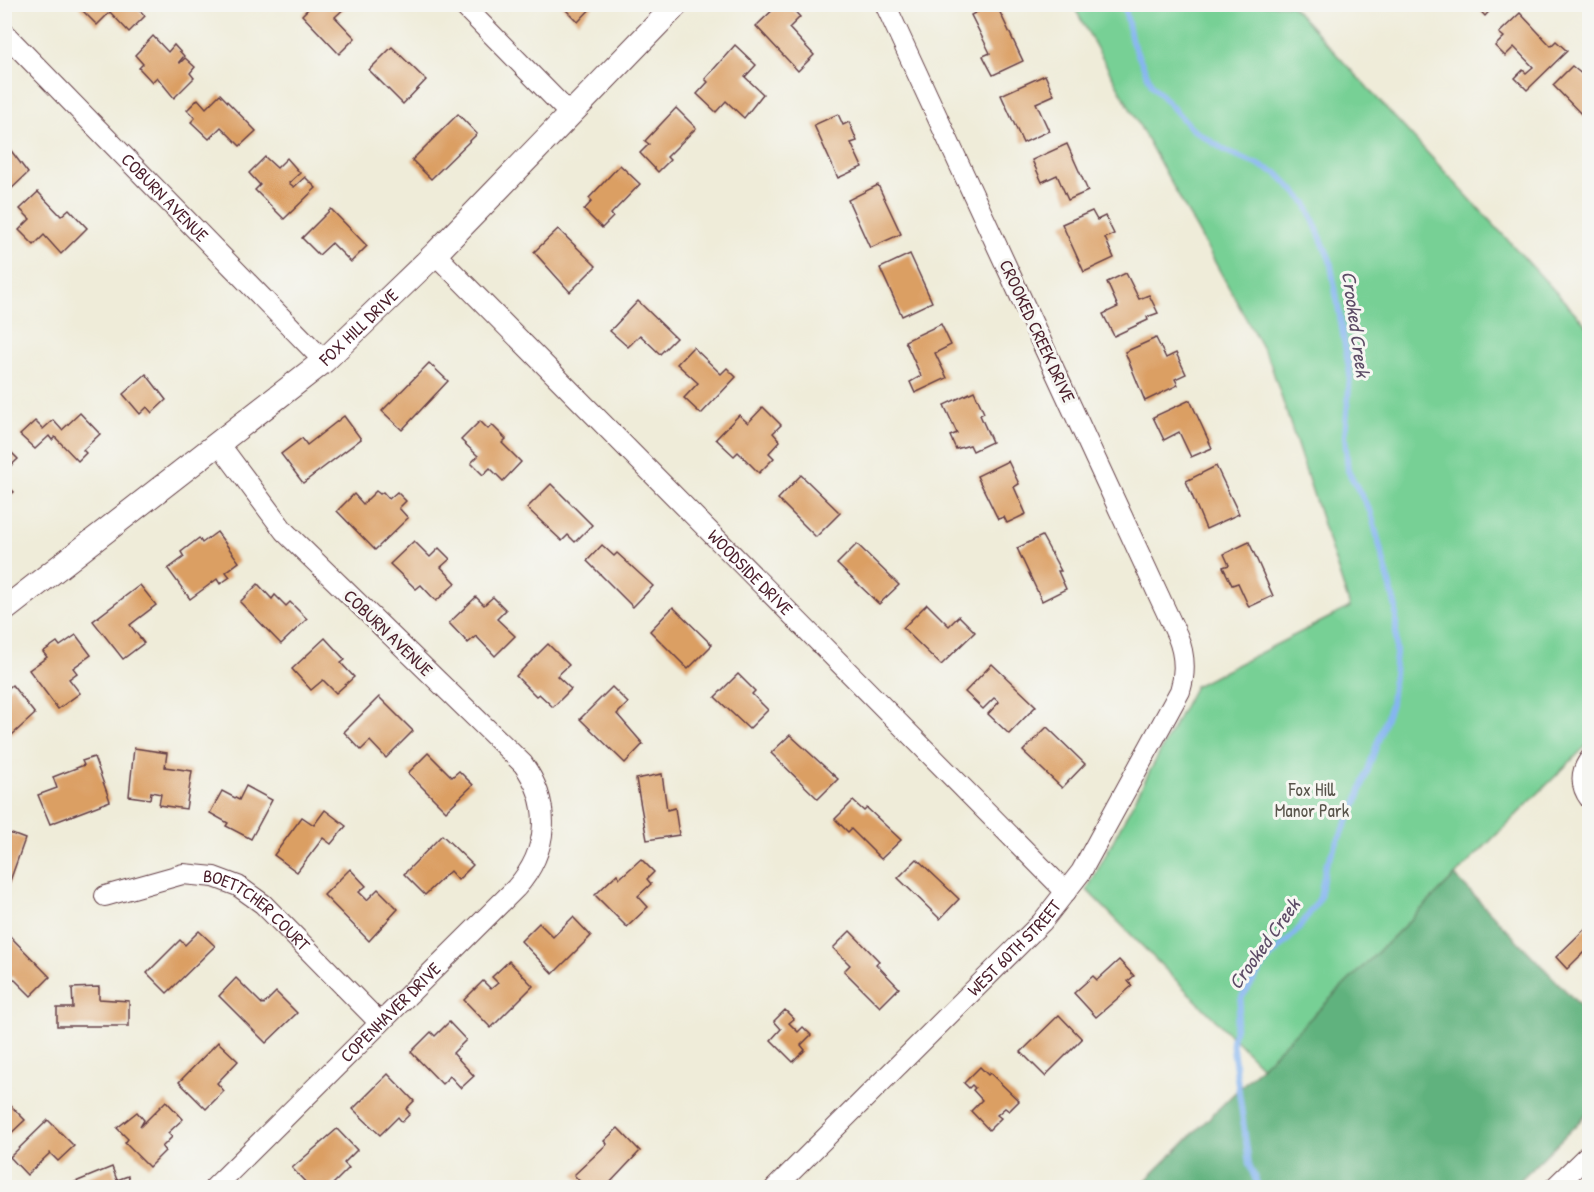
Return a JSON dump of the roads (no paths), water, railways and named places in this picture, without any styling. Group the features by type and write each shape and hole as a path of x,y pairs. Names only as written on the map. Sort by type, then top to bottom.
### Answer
{"street":[{"path":"462,4 570,114"},
{"name":"FOX HILL DRIVE","path":"4,610 220,445 324,361 435,255 677,4"},
{"name":"CROOKED CREEK DRIVE","path":"885,4 1177,635 1184,659"},
{"name":"COBURN AVENUE","path":"4,33 324,361"},
{"name":"WOODSIDE DRIVE","path":"435,255 1066,892"},
{"name":"COBURN AVENUE","path":"220,445 284,531 523,764 539,792 544,825"},
{"name":"WEST 60TH STREET","path":"775,1188 1042,922 1066,892 1091,854 1180,691 1184,659"},
{"path":"1586,765 1582,785 1590,799"},
{"name":"COPENHAVER DRIVE","path":"214,1188 528,874 538,855 544,825"},
{"name":"BOETTCHER COURT","path":"105,896 183,874 214,877 238,886 263,904 380,1023"},
{"path":"1554,1188 1590,1153"}],"waterway":[{"name":"Crooked Creek","path":"1124,4 1132,42 1152,85 1192,129 1226,151 1277,173 1306,203 1330,260 1350,375 1345,436 1348,471 1371,513 1396,608 1396,654 1391,704 1356,804 1325,867 1320,898 1297,931 1266,962 1242,997 1232,1041 1249,1164 1259,1188"}],"park label":[{"name":"Fox Hill Manor Park","path":"1312,800"}]}
